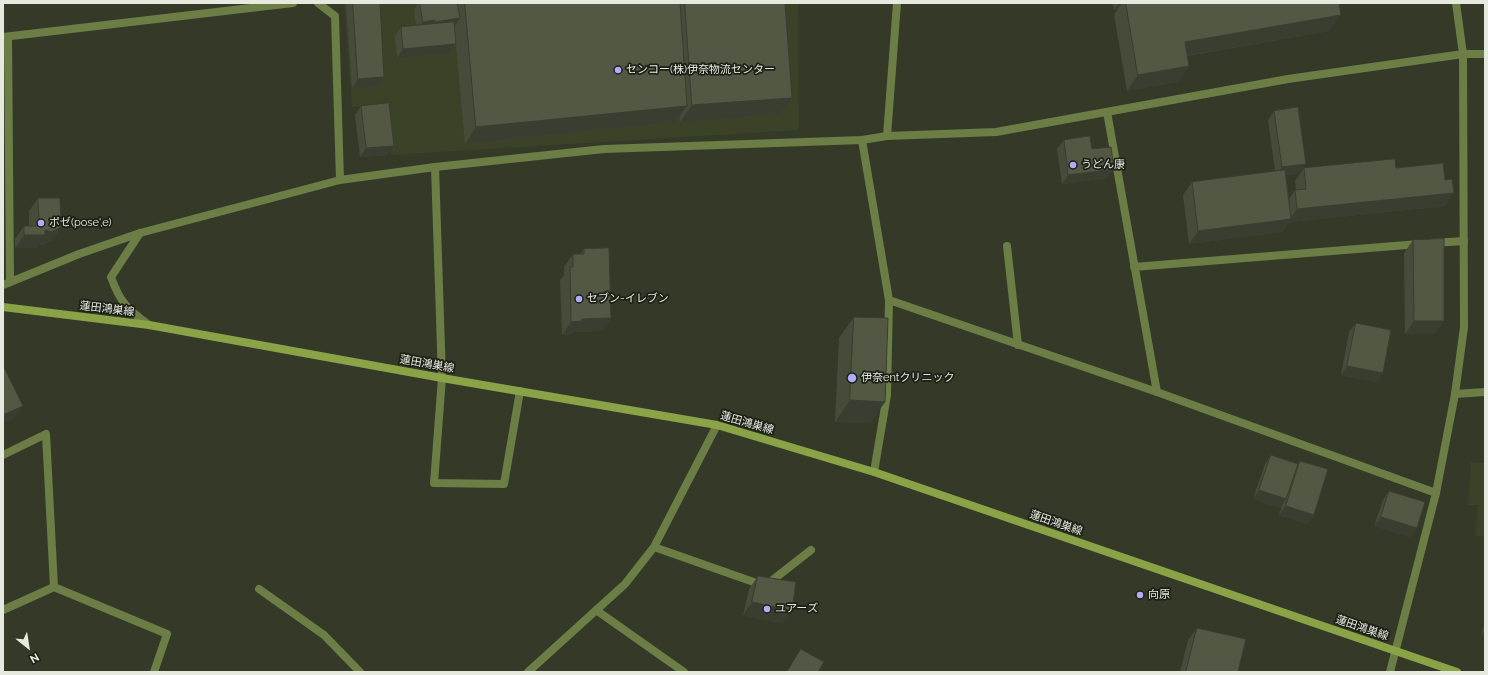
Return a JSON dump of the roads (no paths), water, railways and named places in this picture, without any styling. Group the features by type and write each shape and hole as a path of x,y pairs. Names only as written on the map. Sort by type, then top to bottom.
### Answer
{"main road":[{"name":"蓮田鴻巣線","path":"3,307 148,324 442,378 717,425 874,472 1457,672"}],"street":[{"path":"293,3 6,37 6,284 79,254 140,233 340,180 435,167 604,149 862,140 887,136 996,132 1288,79 1463,54 1485,54"},
{"path":"318,3 335,16 340,180"},
{"path":"887,136 897,3"},
{"path":"1390,672 1436,493 1455,394 1464,327 1463,54 1456,3"},
{"path":"1107,112 1156,392"},
{"path":"862,140 889,300 887,395 874,472"},
{"path":"435,167 442,378 434,483 504,484 520,391"},
{"path":"140,233 111,276 118,296 131,311 148,324"},
{"path":"1134,267 1464,241"},
{"path":"1007,246 1018,345"},
{"path":"889,300 1156,392 1436,493"},
{"path":"1455,394 1485,392"},
{"path":"528,672 625,584 654,547 717,425"},
{"path":"3,455 46,434 54,587"},
{"path":"654,547 765,586 811,550"},
{"path":"3,610 54,587 167,634 154,672"},
{"path":"259,589 324,635 360,672"},
{"path":"596,610 684,672"}],"place":[{"name":"センコー(株)伊奈物流センター","path":"618,70"},
{"name":"うどん康","path":"1073,165"},
{"name":"ポゼ(pose',e)","path":"41,223"},
{"name":"セブン-イレブン","path":"579,299"},
{"name":"伊奈entクリニック","path":"852,378"},
{"name":"向原","path":"1140,595"},
{"name":"ユアーズ","path":"767,609"}]}
